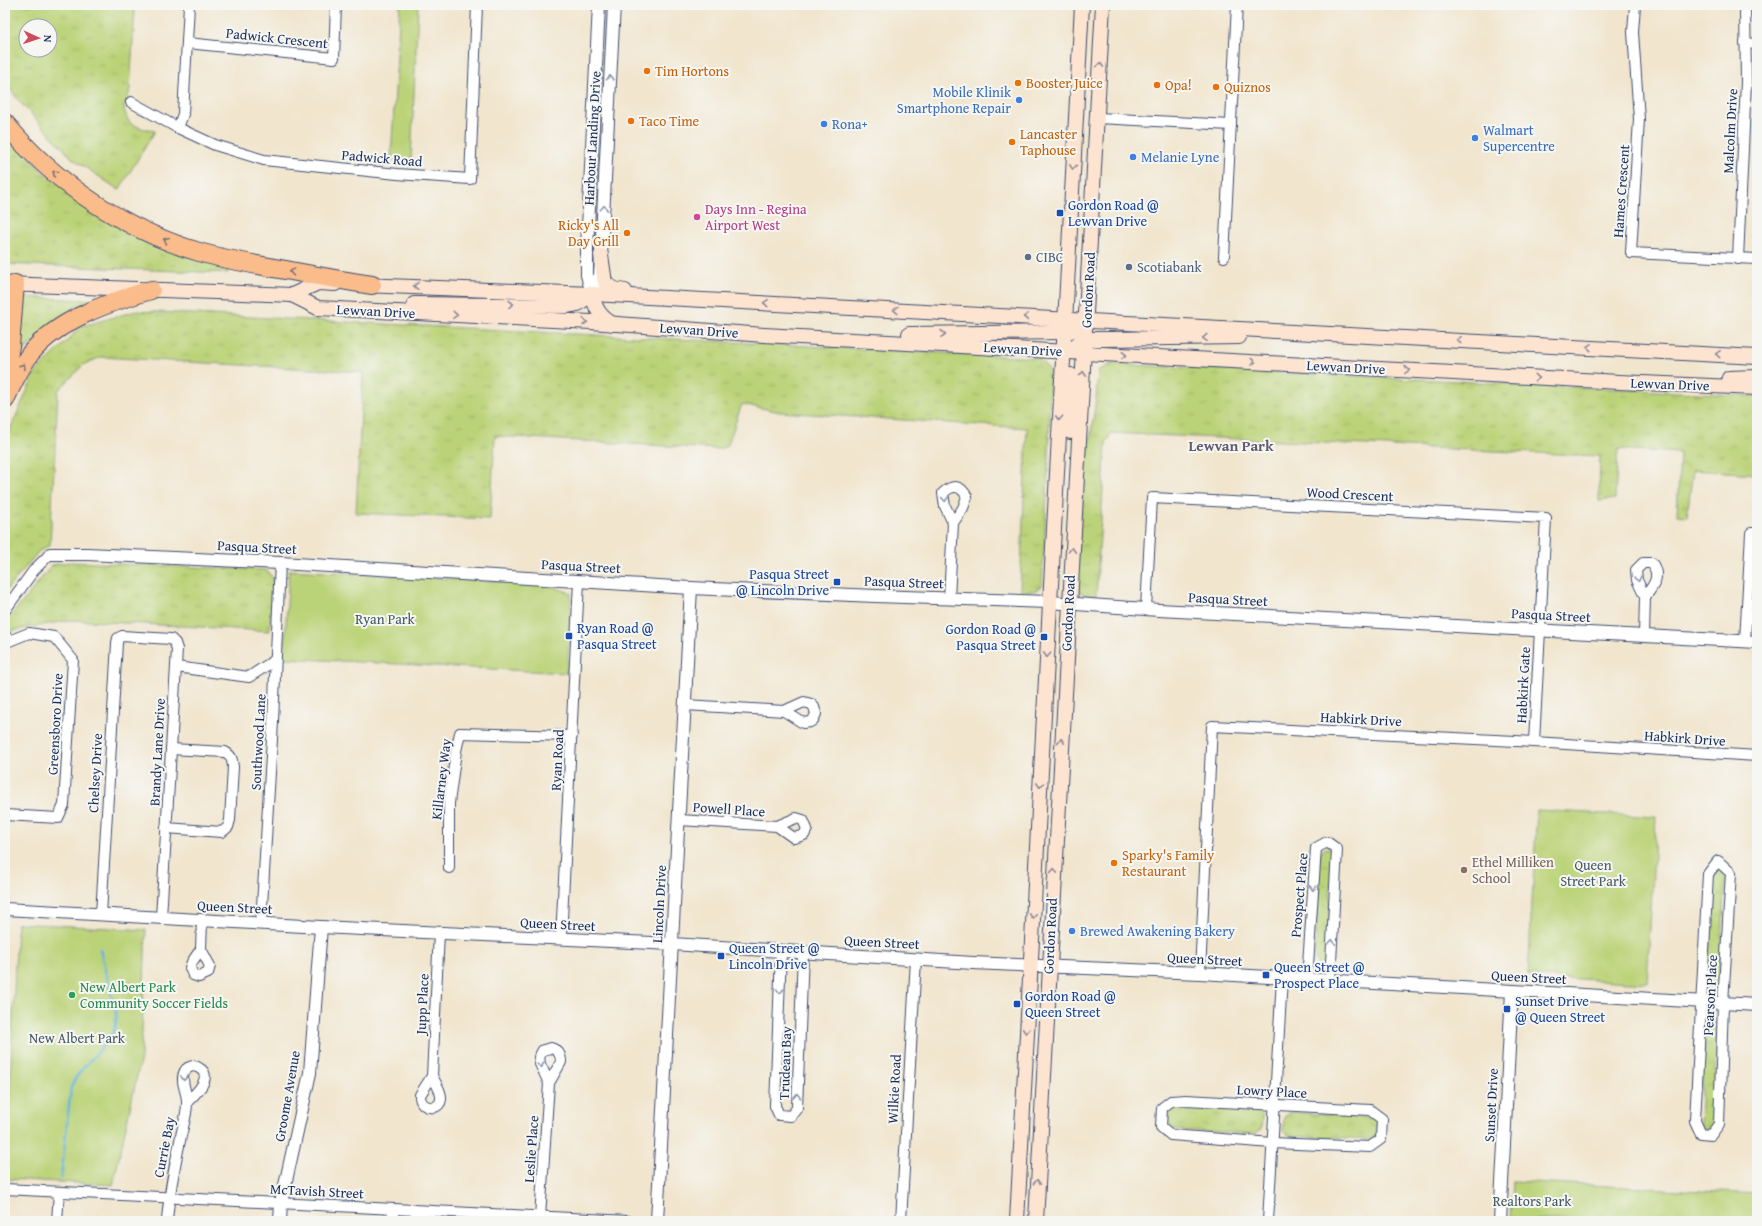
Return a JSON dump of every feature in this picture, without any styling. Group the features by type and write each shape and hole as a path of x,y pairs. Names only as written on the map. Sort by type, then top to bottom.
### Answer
{"highway":[{"path":"5,123 53,172 85,196 124,220 168,241 197,252 241,263 372,285"},
{"path":"5,378 10,346 10,284"},
{"path":"5,400 17,376 31,354 52,334 90,311 118,300 151,290"}],"main road":[{"name":"Gordon Road","path":"1036,1221 1048,966 1074,497 1075,349 1067,327 1082,5"},
{"name":"Gordon Road","path":"1017,1221 1050,602 1075,349 1086,320 1104,5"},
{"path":"601,255 605,283 614,289 693,299"},
{"name":"Lewvan Drive","path":"292,295 318,283 592,294 693,299 1067,327"},
{"name":"Lewvan Drive","path":"10,284 292,295 318,308 613,324 764,335 1075,349 1619,382 1757,388"},
{"path":"318,308 381,304 568,306 578,304 592,294 594,304 603,318 613,324"},
{"path":"764,335 1083,327 1086,320 1757,357"},
{"path":"1075,349 1105,339 1370,336"},
{"path":"1619,382 1757,377"}],"street":[{"path":"178,128 183,114 189,5"},
{"name":"Padwick Crescent","path":"188,43 334,58 336,5"},
{"name":"Padwick Road","path":"131,102 178,128 215,145 264,160 397,174 470,179 477,5"},
{"name":"Harbour Landing Drive","path":"592,294 587,275 587,254 599,5"},
{"name":"Harbour Landing Drive","path":"592,294 600,275 614,5"},
{"path":"1224,257 1237,5"},
{"name":"Hames Crescent","path":"1635,5 1633,32 1639,119 1631,253 1757,260"},
{"name":"Malcolm Drive","path":"1738,259 1746,82 1745,5"},
{"path":"1745,43 1757,44"},
{"path":"1098,118 1231,125"},
{"name":"Wood Crescent","path":"1146,609 1152,498 1546,518 1540,630"},
{"path":"949,599 953,523"},
{"path":"1751,642 1751,532 1757,533"},
{"path":"5,610 34,570 50,554"},
{"name":"Pasqua Street","path":"50,554 87,554 280,563 691,588 1050,602 1146,609 1751,642"},
{"name":"Southwood Lane","path":"261,923 273,722 280,563"},
{"name":"Ryan Road","path":"561,939 579,582"},
{"name":"Lincoln Drive","path":"657,1221 691,588"},
{"path":"1644,636 1645,597"},
{"name":"Habkirk Gate","path":"1534,742 1540,630"},
{"name":"Greensboro Drive","path":"5,815 58,818 64,806 73,660 54,637 29,633 6,641"},
{"name":"Brandy Lane Drive","path":"122,636 171,640 175,643 177,650 161,918"},
{"name":"Chelsey Drive","path":"101,914 117,643 118,638 122,636"},
{"path":"176,667 249,677 275,660"},
{"path":"685,705 784,711"},
{"name":"Habkirk Drive","path":"1200,973 1212,726 1534,742 1757,756"},
{"name":"Killarney Way","path":"449,868 449,803 460,733 572,736"},
{"path":"166,828 222,832 228,827 230,820 233,767 230,755 224,752 171,749"},
{"name":"Powell Place","path":"679,820 777,826"},
{"name":"Prospect Place","path":"1306,980 1316,848 1328,842 1337,849 1330,981"},
{"name":"Pearson Place","path":"1718,861 1731,873 1723,1003 1719,1124 1711,1135 1701,1134 1695,1121 1702,1002 1708,874 1718,861"},
{"name":"Queen Street","path":"5,909 321,927 672,944 781,952 1200,973 1757,1005"},
{"path":"201,949 202,920"},
{"name":"Groome Avenue","path":"280,1221 281,1203 310,1073 321,927"},
{"name":"Jupp Place","path":"432,1076 439,933"},
{"name":"Trudeau Bay","path":"781,952 775,1106 779,1115 791,1116 797,1108 803,953"},
{"name":"Wilkie Road","path":"901,1221 916,959"},
{"path":"1268,1221 1282,978"},
{"name":"Sunset Drive","path":"1500,1221 1512,991"},
{"name":"Leslie Place","path":"540,1217 549,1083"},
{"name":"Lowry Place","path":"1186,1100 1274,1106 1370,1110 1382,1119 1381,1139 1370,1147 1272,1143 1171,1136 1161,1127 1162,1108 1171,1102 1186,1100"},
{"name":"Currie Bay","path":"167,1221 168,1198 187,1102"},
{"name":"McTavish Street","path":"5,1189 628,1221"},
{"path":"57,1221 59,1192"},
{"path":"393,1209 393,1221"}],"green space":[{"path":"5,5 135,5 130,90 124,109 131,124 155,131 119,190 73,159 18,100 5,81"},
{"path":"400,5 418,5 411,160 391,159"},
{"path":"5,134 49,178 228,265 228,273 5,264"},
{"path":"22,297 89,300 89,304 70,310 44,331 14,362"},
{"path":"136,311 1038,358 1050,370 1049,456 1042,585 1035,591 1020,591 1027,428 780,412 742,404 727,447 717,449 495,436 490,519 356,513 363,372 101,357 83,365 58,391 50,545 39,551 5,592 5,441 35,373 82,326"},
{"path":"1111,364 1757,396 1757,474 1693,470 1687,516 1677,515 1680,453 1618,449 1615,499 1599,501 1600,456 1111,433 1106,443 1096,596 1085,596 1075,587 1082,497 1096,400 1098,371"},
{"path":"71,562 266,570 273,578 270,631 71,620 10,631 5,621 22,603 52,565"},
{"name":"Ryan Park","path":"289,570 545,584 571,593 567,673 284,658"},
{"name":"Queen Street Park","path":"1537,810 1656,817 1647,983 1528,976"},
{"path":"1326,848 1332,850 1328,961 1326,965 1319,966 1315,960 1320,852"},
{"path":"1718,869 1722,869 1726,875 1719,985 1712,987 1707,982 1713,874"},
{"name":"New Albert Park","path":"17,923 146,930 141,1058 113,1185 6,1179"},
{"path":"1710,1018 1714,1019 1718,1024 1712,1127 1710,1130 1704,1130 1700,1124 1705,1024 1706,1020"},
{"path":"1176,1105 1257,1111 1262,1116 1261,1129 1255,1134 1175,1130 1167,1124 1168,1110"},
{"path":"1291,1112 1372,1118 1377,1123 1376,1136 1371,1140 1290,1136 1283,1131 1284,1117"},
{"name":"Realtors Park","path":"1513,1181 1757,1194 1757,1221 1511,1221"}],"waterway":[{"path":"61,1179 71,1087 84,1068 106,1043 112,1034 115,1025 116,1014 100,949"}],"place":[{"name":"Tim Hortons","path":"647,71"},
{"name":"Booster Juice","path":"1018,83"},
{"name":"Opa!","path":"1157,85"},
{"name":"Quiznos","path":"1216,87"},
{"name":"Mobile Klinik Smartphone Repair","path":"1019,100"},
{"name":"Taco Time","path":"631,121"},
{"name":"Rona+","path":"824,124"},
{"name":"Walmart Supercentre","path":"1475,138"},
{"name":"Lancaster Taphouse","path":"1012,142"},
{"name":"Melanie Lyne","path":"1133,157"},
{"name":"Gordon Road @ Lewvan Drive","path":"1060,213"},
{"name":"Days Inn - Regina Airport West","path":"697,217"},
{"name":"Ricky's All Day Grill","path":"627,233"},
{"name":"CIBC","path":"1028,257"},
{"name":"Scotiabank","path":"1129,267"},
{"name":"Pasqua Street @ Lincoln Drive","path":"837,582"},
{"name":"Ryan Road @ Pasqua Street","path":"569,636"},
{"name":"Gordon Road @ Pasqua Street","path":"1044,637"},
{"name":"Sparky's Family Restaurant","path":"1114,863"},
{"name":"Ethel Milliken School","path":"1464,870"},
{"name":"Brewed Awakening Bakery","path":"1072,931"},
{"name":"Queen Street @ Lincoln Drive","path":"721,956"},
{"name":"Queen Street @ Prospect Place","path":"1266,975"},
{"name":"New Albert Park Community Soccer Fields","path":"72,995"},
{"name":"Gordon Road @ Queen Street","path":"1017,1004"},
{"name":"Sunset Drive @ Queen Street","path":"1507,1009"}],"district":[{"name":"Lewvan Park","path":"1231,445"}]}
